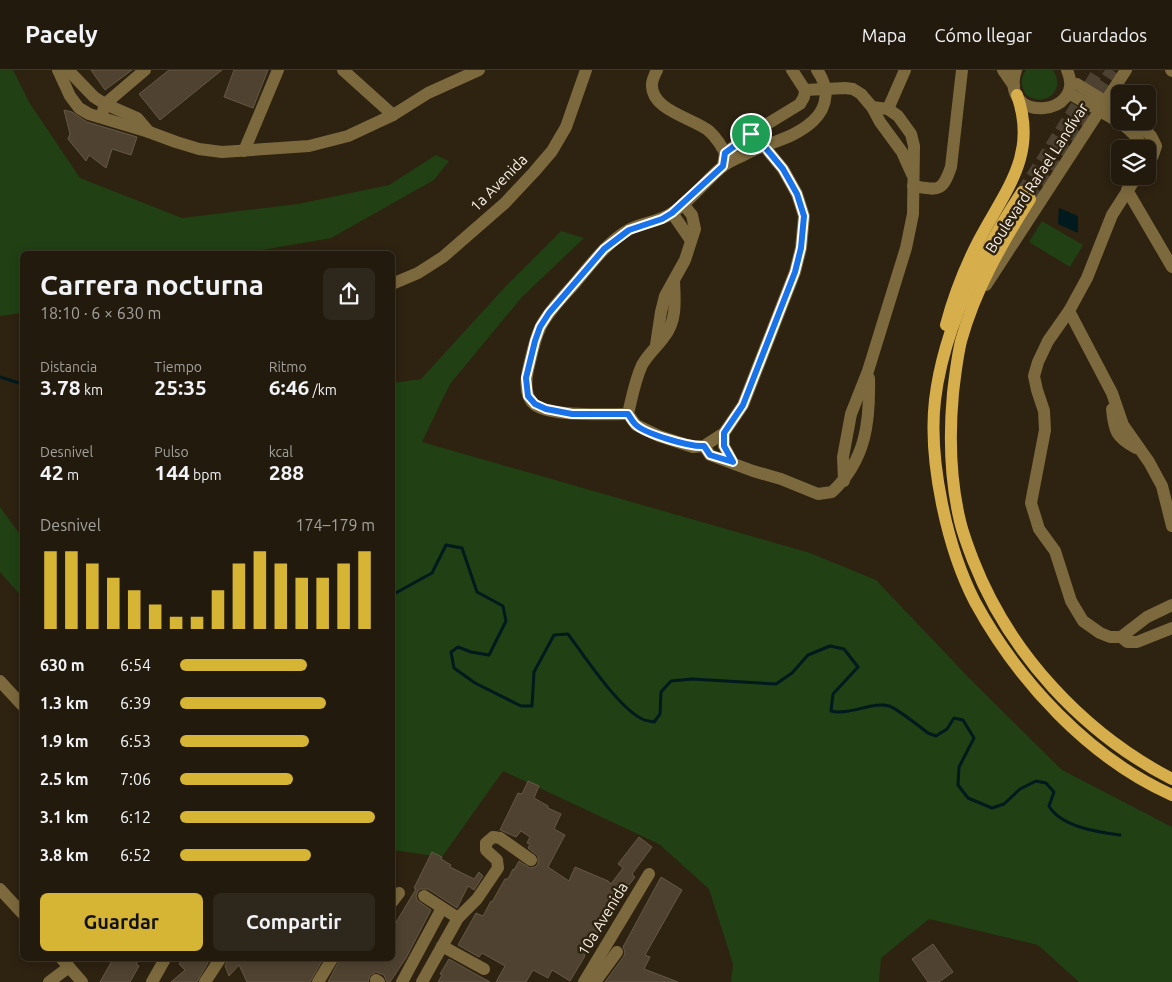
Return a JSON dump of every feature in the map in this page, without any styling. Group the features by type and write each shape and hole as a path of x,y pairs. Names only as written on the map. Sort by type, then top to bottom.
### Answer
{"main road":[{"path":"942,359 943,338 950,309 980,240 1019,162 1024,140 1024,122 1015,90"},
{"name":"Boulevard Rafael Landívar","path":"1172,779 1138,759 1075,710 1031,663 1009,630 982,582 960,522 954,488 951,441 957,361 974,304 1026,195 999,227 965,294 942,359 935,409 934,443 939,492 955,551 974,600 1018,668 1053,708 1094,747 1154,787 1172,795"}],"street":[{"path":"58,70 70,96 79,108 89,114 150,132 176,142 222,152 308,146 348,136 393,115 428,93 479,70"},
{"path":"68,70 94,97 137,118 150,132"},
{"path":"101,119 105,104 145,70"},
{"path":"244,151 278,70"},
{"path":"343,70 393,115"},
{"name":"1a Avenida","path":"395,283 418,273 443,257 505,203 534,172 552,151 566,127 586,70"},
{"path":"657,70 652,83 653,93 659,103 708,130 718,140 726,161"},
{"path":"628,414 572,414 546,409 535,404 528,396 526,378 540,327 559,301 604,249 629,230 662,219 672,213 751,134 800,104 805,90 792,70"},
{"path":"726,161 787,138 812,121 821,110 826,88 817,70"},
{"path":"888,109 905,70"},
{"path":"805,90 826,88 853,89 867,99 902,152 913,181 932,189 942,186 951,167 962,70"},
{"path":"1003,70 1015,90 1028,106 1036,109 1053,107 1060,103 1070,85 1102,106 1138,140"},
{"path":"1015,90 1016,70"},
{"name":"Boulevard Rafael Landívar","path":"974,304 1126,70"},
{"path":"1102,106 1111,108"},
{"path":"844,482 843,457 850,414 868,370 906,248 913,214 914,146 911,134 898,116 888,109 872,107"},
{"path":"1145,130 1153,140"},
{"path":"683,204 692,215 695,229 690,239 685,260 674,281 675,309 665,337 656,345 643,363 637,377 628,414 636,426 693,447 704,446 724,433 743,405 795,272 801,248 804,216 797,194 783,169 751,134"},
{"path":"1131,185 1112,215 1087,278 1038,362 1034,376 1044,411 1045,430 1031,503 1039,529 1055,551 1071,601 1083,621 1100,633 1110,637 1121,637 1147,617 1172,605"},
{"path":"1127,190 1172,267"},
{"path":"672,213 690,239"},
{"path":"1069,311 1112,393 1123,425 1149,462 1162,486 1172,526"},
{"path":"704,446 710,455 753,471 781,479 818,494 832,492 844,482 860,454 866,432 869,393 868,370"},
{"path":"724,433 724,446 733,462"},
{"path":"1121,637 1127,642 1137,642 1172,628"},
{"path":"0,680 20,703"},
{"path":"422,982 458,918 477,899 498,868 497,860 486,850 486,843 497,837 531,860"},
{"name":"10a Avenida","path":"584,982 649,874"},
{"path":"0,889 20,911"},
{"path":"424,896 458,918"},
{"path":"402,982 442,908"},
{"path":"442,946 484,970"},
{"path":"595,982 617,952"},
{"path":"152,982 164,961"},
{"path":"205,982 219,961"},
{"path":"318,982 331,961"},
{"path":"49,982 65,963 82,982"}],"green space":[{"path":"0,70 13,70 29,102 80,178 182,218 298,204 389,185 436,155 449,161 434,180 331,238 257,251 20,251 20,313 0,316"},
{"path":"1026,70 1053,70 1057,84 1052,95 1040,99 1026,95 1022,82"},
{"path":"1042,221 1083,245 1070,267 1029,242"},
{"path":"561,231 584,238 522,297 450,384 422,442 810,553 876,580 973,682 1062,770 1172,827 1172,982 1079,982 1038,945 929,919 881,958 879,982 731,982 733,964 709,889 659,844 503,771 442,857 395,850 395,383 421,379 506,286"},
{"path":"0,507 20,534 20,595 0,572"}],"water":[{"path":"1059,208 1078,216 1078,233 1058,224"}],"building":[{"path":"91,70 132,70 105,90"},
{"path":"169,70 222,70 160,120 139,94"},
{"path":"234,70 268,70 253,108 224,97"},
{"path":"64,110 72,112 87,122 137,137 131,155 112,149 106,168 89,155 86,161 68,139 70,134"},
{"path":"528,781 539,786 534,798 561,814 554,829 565,835 548,867 569,881 575,867 611,884 623,868 618,864 639,837 652,847 632,874 635,877 623,893 625,894 602,922 604,923 584,954 585,956 570,981 552,970 548,978 533,970 526,982 496,982 505,966 482,953 479,957 458,945 476,913 483,916 505,879 508,879 519,861 530,868 538,864 538,856 528,848 530,844 527,843 530,837 521,831 516,837 500,830 518,793 522,794"},
{"path":"432,852 442,857 441,859 451,865 450,867 474,879 479,872 483,876 474,890 468,886 457,908 428,889 418,891 417,900 431,910 406,958 390,982 387,982 384,975 376,972 370,975 368,982 328,982 339,961 395,961 395,924 416,889 414,888"},
{"path":"661,877 682,890 645,955 650,957 644,969 678,982 605,982 624,956 623,947"},
{"path":"933,944 953,972 939,982 928,982 912,959"},
{"path":"449,959 490,982 438,982 442,975 440,974"},
{"path":"112,961 138,961 136,964 139,966 130,982 100,982"},
{"path":"181,961 209,961 197,982 171,982 185,970 179,964"},
{"path":"227,961 322,961 310,982 247,982 239,965 229,976 225,966"}],"waterway":[{"path":"0,377 20,383"},
{"path":"395,593 432,573 446,545 462,548 477,592 503,606 506,621 489,655 471,652 458,647 451,652 454,668 475,683 521,706 532,706 534,672 554,635 568,634 602,681 623,704 642,719 654,722 660,714 661,692 671,681 692,679 776,684 792,673 808,655 830,646 844,649 858,667 833,694 831,711 845,712 876,705 889,706 928,733 936,736 947,729 954,718 963,720 974,738 959,767 958,785 968,798 992,808 1004,804 1020,789 1036,781 1046,783 1054,792 1049,806 1062,819 1081,827 1120,835"}],"tunnel":[{"path":"1022,192 1099,70"},
{"path":"1030,199 1112,70"}],"route":[{"path":"751,134 783,169 797,194 804,216 801,248 795,272 743,405 724,433 724,446 733,462 710,455 704,446 693,447 636,426 628,414 572,414 546,409 535,404 528,396 526,378 535,341 540,327 549,313 604,249 629,230 662,219 672,213 723,166 725,153 751,134"}]}
